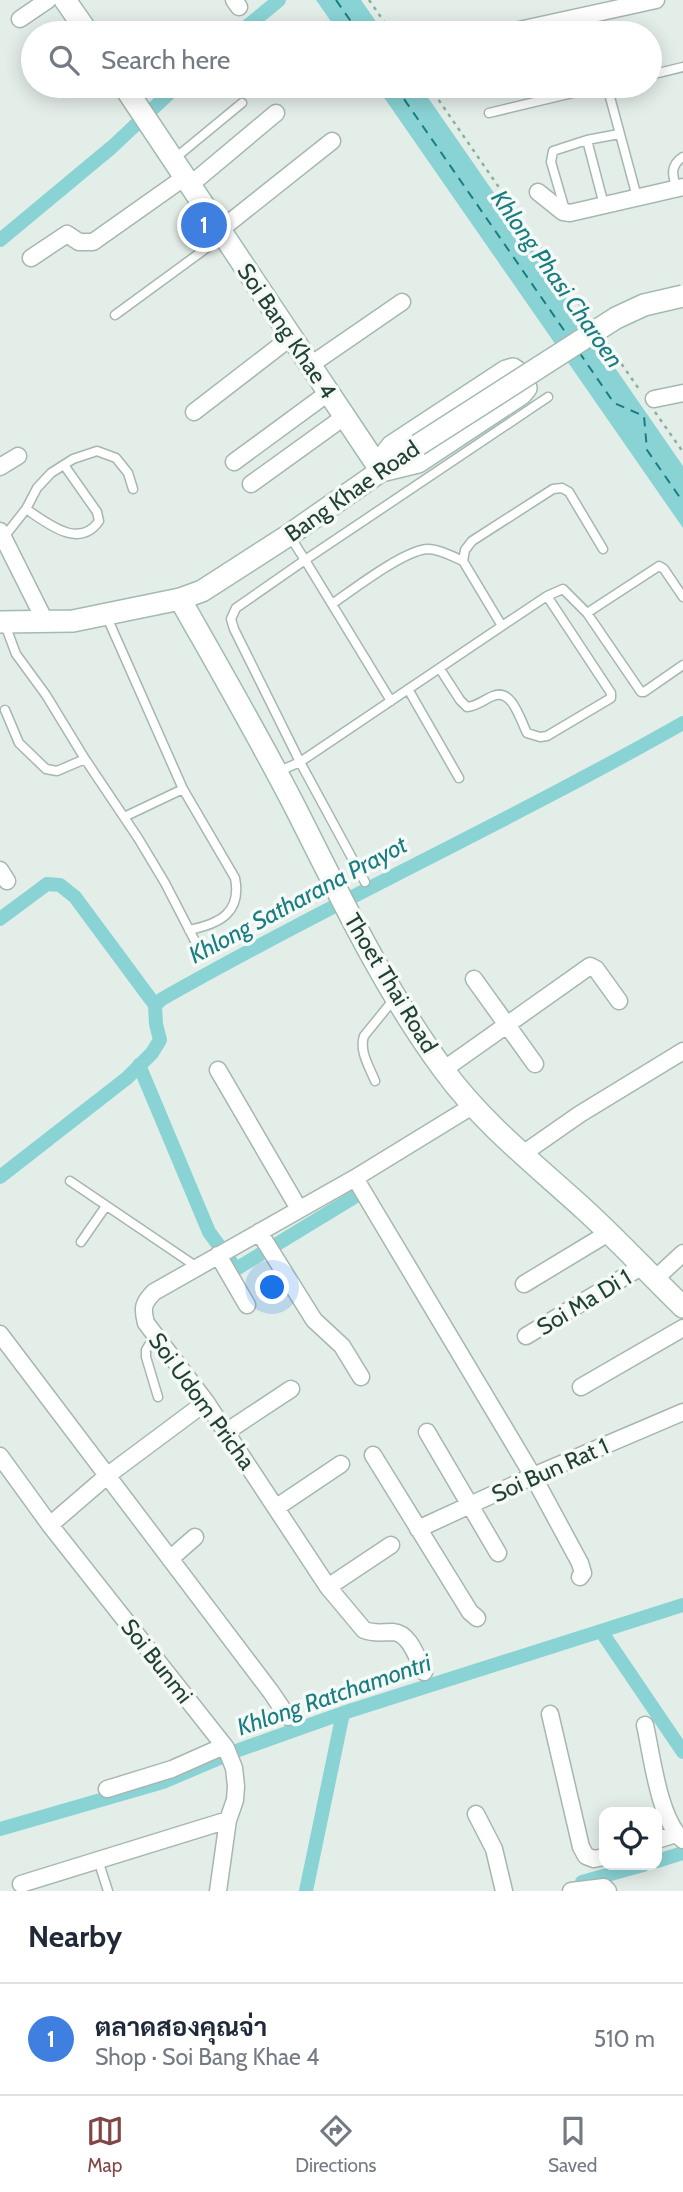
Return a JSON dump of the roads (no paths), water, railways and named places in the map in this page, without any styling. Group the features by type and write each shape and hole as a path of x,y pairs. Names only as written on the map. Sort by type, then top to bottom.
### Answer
{"main road":[{"path":"65,0 80,21"},
{"name":"Soi Bang Khae 4","path":"132,98 381,471"},
{"name":"Bang Khae Road","path":"2,622 46,623 106,615 180,599 202,591 289,536 418,445 617,318 644,305 683,296"},
{"path":"513,369 518,372 526,388 521,394 418,462 381,471 385,455 392,446 506,371 513,369"},
{"name":"Thoet Thai Road","path":"180,599 277,772 337,890 396,997 443,1070 496,1129 610,1232 683,1307"}],"street":[{"path":"20,19 48,0"},
{"path":"552,21 616,4 656,0"},
{"path":"32,258 67,234 79,242 93,242 183,174 276,113"},
{"path":"222,233 332,141"},
{"path":"538,192 566,213 680,187"},
{"path":"309,366 402,302"},
{"path":"194,412 290,338"},
{"path":"234,462 328,393"},
{"path":"648,398 683,393"},
{"path":"251,484 344,417"},
{"path":"0,467 18,456"},
{"path":"2,534 46,623"},
{"path":"443,1070 590,966 596,968 619,1001"},
{"path":"474,979 535,1064"},
{"path":"524,1153 580,1114 683,1051"},
{"path":"218,1070 299,1209"},
{"name":"Soi Udom Pricha","path":"424,1672 410,1643 402,1634 372,1633 364,1630 328,1587 206,1402 146,1323 142,1309 154,1292 355,1178 474,1104"},
{"path":"355,1178 533,1476 580,1563 583,1573 580,1577"},
{"path":"259,1232 314,1320 342,1346 361,1377"},
{"path":"524,1284 610,1232"},
{"name":"Soi Ma Di 1","path":"526,1336 683,1253"},
{"path":"218,1255 247,1305"},
{"path":"581,1387 683,1328"},
{"path":"0,1334 288,1717"},
{"path":"226,1432 291,1389"},
{"path":"50,1525 108,1475 206,1402"},
{"name":"Soi Bun Rat 1","path":"418,1529 683,1412"},
{"path":"427,1432 498,1553"},
{"path":"373,1455 470,1612 477,1618"},
{"name":"Soi Bunmi","path":"2,1463 225,1747 234,1768 235,1800 228,1820 218,1891"},
{"path":"277,1507 341,1464"},
{"path":"170,1559 195,1538"},
{"path":"328,1587 391,1545"},
{"path":"550,1714 581,1847 586,1856 599,1858"},
{"path":"645,1725 666,1815 680,1837 662,1839"},
{"path":"107,1789 172,1769 225,1747"},
{"path":"476,1814 495,1849 504,1891"},
{"path":"21,1884 228,1820"},
{"path":"571,1891 604,1887 608,1891"}],"lane":[{"path":"662,72 683,67"},
{"path":"489,114 554,98"},
{"path":"610,98 637,197"},
{"path":"183,174 242,103"},
{"path":"566,213 551,162 553,151 587,140 619,134"},
{"path":"587,140 604,205"},
{"path":"680,187 672,175 674,166 683,157"},
{"path":"115,315 222,233"},
{"path":"365,882 300,762 231,619 236,608 548,397"},
{"path":"2,534 26,509 51,472 73,459 97,452 116,458 128,473 133,489"},
{"path":"26,509 60,532 79,535 93,530 99,521 97,512 64,464"},
{"path":"463,561 465,550 472,541 553,489 562,488 569,492 603,549"},
{"path":"289,536 391,701"},
{"path":"332,604 409,554 426,549 438,550 463,561 502,626"},
{"path":"587,613 659,566 664,569 683,597"},
{"path":"277,772 300,762 547,596 565,590 587,613 640,692 644,692 683,665"},
{"path":"440,669 467,707 475,706 495,695 503,695 510,699 527,733 540,737 547,736 611,698 611,694 547,596"},
{"path":"106,615 183,789 235,878 237,892 234,904 220,920 213,925 189,930"},
{"path":"2,622 16,654 46,695 124,817 165,883 196,943"},
{"path":"408,690 459,778"},
{"path":"5,710 19,743 46,769 57,771 85,759"},
{"path":"124,817 183,789"},
{"path":"376,1081 362,1050 362,1041 396,997"},
{"path":"69,1181 197,1267"},
{"path":"81,1242 106,1206"},
{"path":"155,1335 146,1350 146,1357 158,1397"},
{"path":"98,1860 108,1891"}],"water":[{"path":"316,0 361,0 376,21 331,21"},
{"path":"384,98 428,98 683,466 683,528"}],"waterway":[{"path":"254,21 279,0"},
{"path":"0,240 112,147 164,98"},
{"name":"Khlong Satharana Prayot","path":"0,1177 127,1078 152,1053 160,1040 155,1005 162,999 683,723"},
{"path":"0,919 47,884 60,885 75,897 155,1005"},
{"path":"139,1065 209,1232 236,1269 356,1196"},
{"name":"Khlong Ratchamontri","path":"0,1829 163,1782 236,1751 343,1713 683,1605"},
{"path":"601,1631 683,1752"},
{"path":"306,1891 343,1713"},
{"path":"662,1859 683,1853"},
{"path":"582,1882 625,1870"}],"place":[{"name":"ตลาดสองคุณจ่า","path":"204,225"}],"water label":[{"name":"Khlong Phasi Charoen","path":"557,279"}]}
